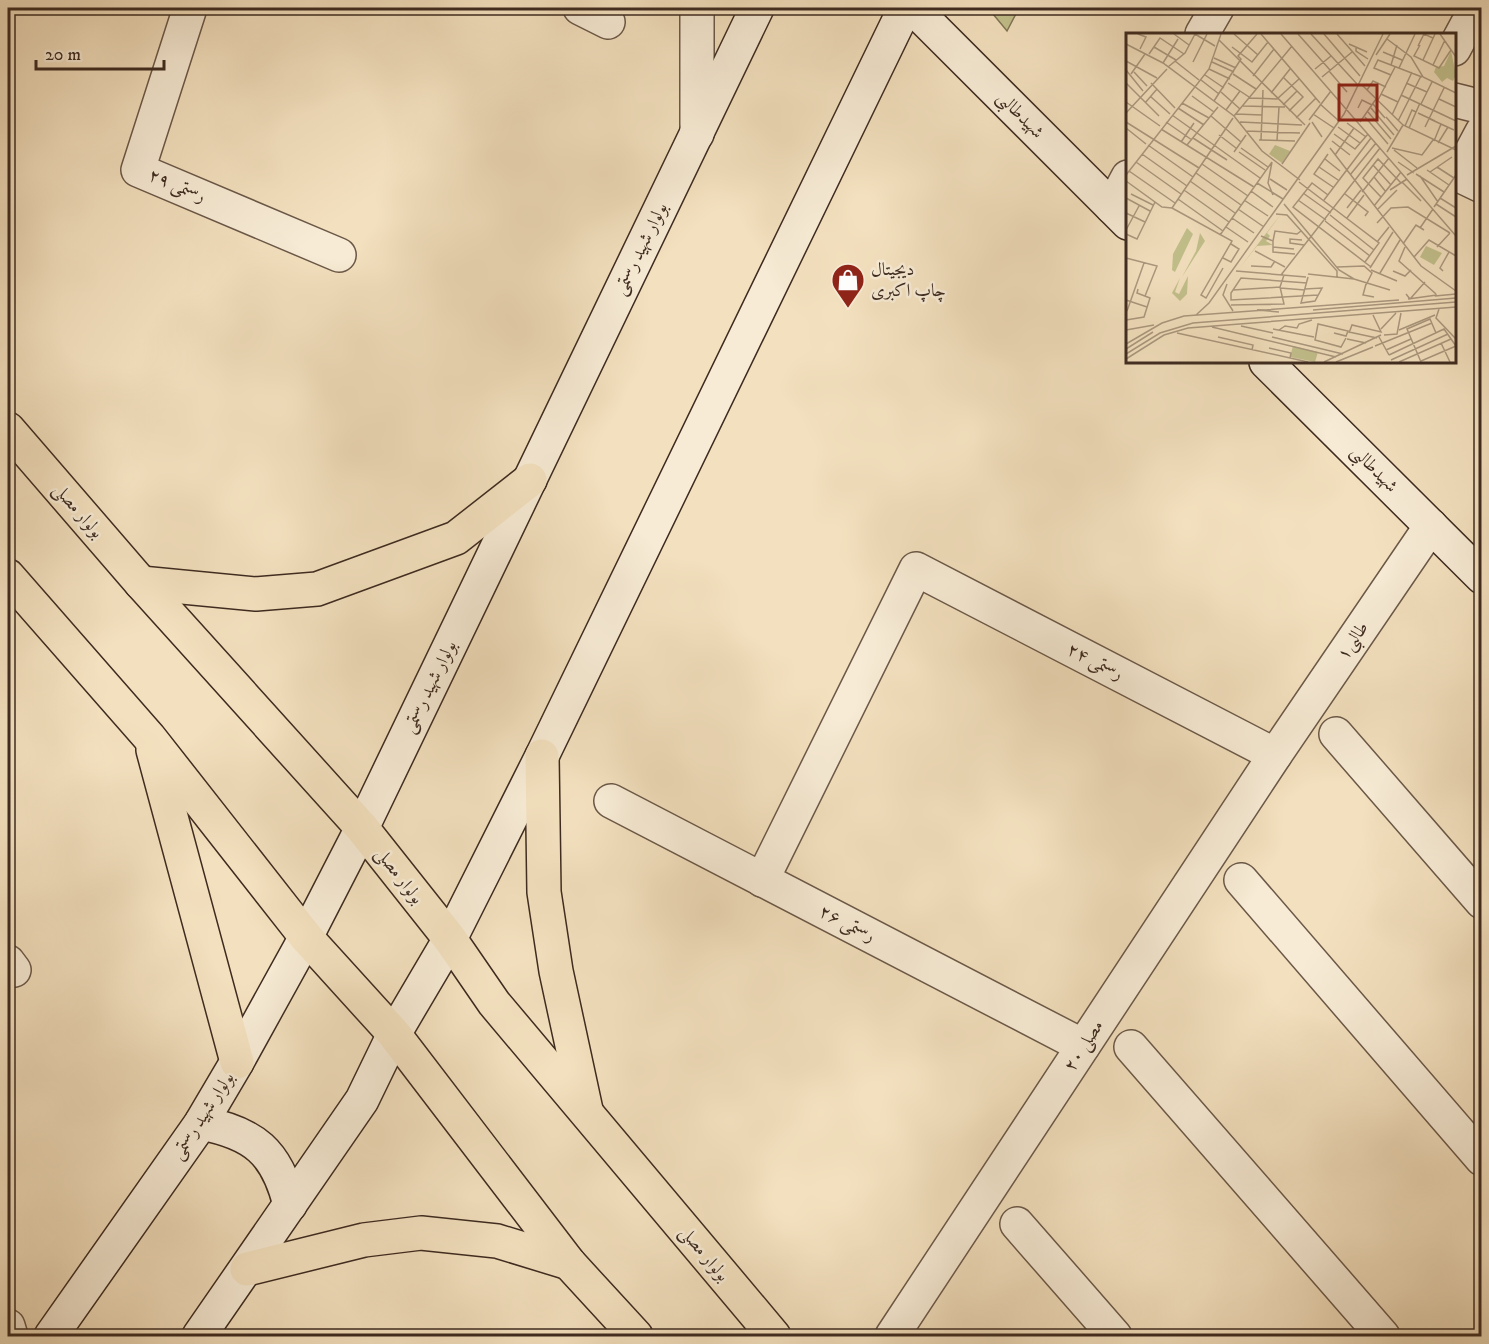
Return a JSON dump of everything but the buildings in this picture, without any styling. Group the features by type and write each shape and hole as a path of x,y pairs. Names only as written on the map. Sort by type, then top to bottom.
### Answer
{"main road":[{"name":"بولوار مصلی","path":"8,429 141,584 362,828 450,939 494,1003 774,1336"},
{"path":"141,584 256,594 316,589 456,538 530,480"},
{"path":"8,576 149,736 306,937 394,1034 570,1263 636,1336"},
{"path":"149,736 237,1062"},
{"path":"542,756 544,892 556,971 587,1115"},
{"path":"247,1269 364,1240 421,1233 497,1241 570,1263"}],"street":[{"name":"رستمی ۲۹","path":"190,8 138,170 339,255"},
{"path":"697,8 697,134"},
{"name":"بولوار شهید رستمی","path":"51,1336 201,1123 306,937 362,828 757,8"},
{"path":"199,1336 362,1100 394,1034 450,939 542,756 905,8"},
{"name":"شهیدطالبی","path":"913,8 1120,215"},
{"path":"1203,33 1216,8"},
{"path":"1456,47 1476,8"},
{"path":"1456,100 1482,107"},
{"path":"1482,132 1458,174 1482,186"},
{"path":"1120,215 1126,186"},
{"name":"شهیدطالبی","path":"1267,363 1482,577"},
{"name":"طالبی۱","path":"1275,755 1431,526"},
{"name":"رستمی ۲۴","path":"762,880 915,569 1275,755"},
{"path":"1336,734 1482,902"},
{"name":"مصلی ۲۰","path":"892,1336 1275,755"},
{"name":"رستمی ۲۶","path":"611,801 1083,1046"},
{"path":"1241,880 1482,1159"},
{"path":"1131,1047 1383,1336"},
{"path":"201,1123 226,1128 250,1139 270,1158 283,1180 290,1205"},
{"path":"1017,1224 1115,1336"},
{"path":"8,1326 11,1336"}],"shaded area":[{"path":"988,8 1019,8 1007,31"}],"place":[{"name":"دیجیتال چاپ اکبری","path":"848,309"}]}
